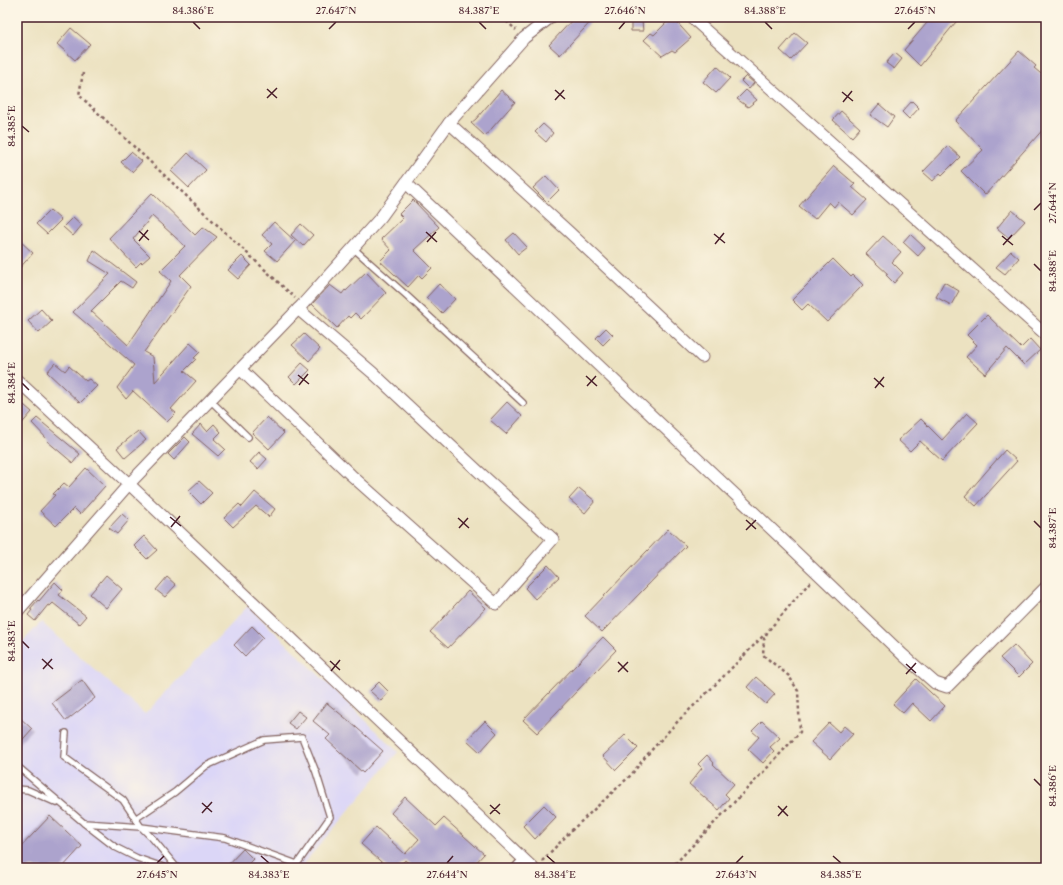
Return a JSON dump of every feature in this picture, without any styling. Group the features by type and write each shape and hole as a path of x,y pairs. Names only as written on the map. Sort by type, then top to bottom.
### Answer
{"street":[{"path":"17,612 129,484 300,307 381,217 449,123 524,38 552,17"},
{"path":"691,17 1046,335"},
{"path":"449,123 569,232 702,357"},
{"path":"406,183 835,591 935,683 947,686 1046,588"},
{"path":"240,369 350,475 496,604 553,539 373,372 300,307"},
{"path":"17,380 129,484 523,858 537,865"}],"lane":[{"path":"353,248 523,403"},
{"path":"210,400 248,437"},
{"path":"66,733 64,757 123,800 140,827 153,839 177,868"},
{"path":"84,823 140,827 225,838 295,866 330,817 316,772 302,737 264,740 206,766 174,792 135,819"},
{"path":"17,766 84,823 115,847 137,858 166,868"},
{"path":"17,789 28,790 63,805"},
{"path":"514,868 523,858"}],"path":[{"path":"502,17 524,38"},
{"path":"83,73 79,95 300,307"},
{"path":"537,865 631,775 679,720 768,631 810,582"},
{"path":"671,868 800,732 798,691 789,676 763,655 764,639 768,631"}],"shaded area":[{"path":"248,606 398,752 300,868 62,868 82,846 50,816 17,851 17,746 32,729 17,715 17,648 41,622 145,714","holes":["252,626 263,637 245,655 234,645","82,680 95,698 66,721 52,703","346,718 382,751 363,773 326,739"]}],"building":[{"path":"575,17 595,17 560,55 549,45"},
{"path":"672,17 691,38 675,52 672,50 662,56 644,40 651,33 654,35"},
{"path":"932,17 960,17 920,66 904,50"},
{"path":"642,21 643,31 631,31 631,22"},
{"path":"71,28 90,44 75,60 57,44"},
{"path":"795,33 807,43 791,60 780,50"},
{"path":"1019,51 1036,66 1034,68 1046,78 1046,126 985,195 961,171 983,150 955,121"},
{"path":"895,53 902,59 894,69 886,63"},
{"path":"717,66 730,78 716,93 703,82"},
{"path":"746,76 754,83 749,89 741,81"},
{"path":"501,90 515,102 485,136 471,123"},
{"path":"746,90 757,100 748,107 737,99"},
{"path":"912,101 919,108 909,119 902,112"},
{"path":"879,104 894,117 887,127 870,115"},
{"path":"841,111 860,128 852,137 833,120"},
{"path":"543,124 553,133 546,142 535,132"},
{"path":"948,146 960,157 942,175 940,173 933,181 923,172"},
{"path":"131,152 142,161 132,172 121,162"},
{"path":"188,153 206,170 189,188 171,171"},
{"path":"834,166 855,184 852,187 867,200 853,215 838,202 834,207 829,202 815,219 799,206"},
{"path":"546,176 559,190 547,202 533,188"},
{"path":"152,193 195,235 203,227 217,237 180,275 191,286 144,352 153,357 155,382 190,343 200,352 194,358 196,359 184,371 196,381 171,409 176,413 167,422 133,391 126,399 117,388 134,365 73,312 110,274 89,261 94,250 136,282 132,288 121,281 91,311 128,345 171,281 160,271 185,246 152,216 133,239 150,256 136,267 109,238"},
{"path":"413,200 439,227 414,250 432,268 422,278 419,275 408,287 380,261 391,250 381,239 403,218 399,214"},
{"path":"50,210 61,220 47,234 36,224"},
{"path":"1012,210 1025,221 1009,238 997,228"},
{"path":"73,217 82,225 73,236 63,227"},
{"path":"274,222 295,241 277,261 265,251 272,244 262,235"},
{"path":"301,224 313,235 303,246 291,235"},
{"path":"514,233 527,247 518,254 506,240"},
{"path":"910,234 925,248 918,256 903,242"},
{"path":"883,236 901,252 892,262 903,273 894,283 886,275 888,274 866,254"},
{"path":"17,238 33,253 17,271"},
{"path":"1011,251 1019,258 1005,274 996,267"},
{"path":"242,256 251,265 238,279 228,270"},
{"path":"833,259 851,277 853,275 863,285 827,322 808,304 802,310 792,300"},
{"path":"366,272 386,293 361,319 355,313 350,318 348,316 337,328 312,304 330,285 342,294"},
{"path":"944,282 959,291 951,305 936,297"},
{"path":"439,284 455,299 442,313 426,298"},
{"path":"41,309 52,321 39,333 28,321"},
{"path":"987,315 1021,348 1030,339 1040,350 1024,365 1007,348 985,374 966,357 977,345 967,335"},
{"path":"606,328 613,335 603,345 596,338"},
{"path":"304,334 320,349 309,361 292,345"},
{"path":"55,363 65,371 69,366 86,381 89,379 97,386 80,403 47,372"},
{"path":"302,363 310,370 296,384 289,377"},
{"path":"17,399 32,412 17,429"},
{"path":"507,402 522,416 506,434 490,420"},
{"path":"967,413 978,423 942,461 920,441 910,451 898,440 921,419 942,440"},
{"path":"267,417 284,433 269,449 252,433"},
{"path":"37,418 80,454 73,463 47,441 48,440 32,423"},
{"path":"201,424 207,431 214,424 221,432 214,439 225,449 218,456 192,434"},
{"path":"138,431 146,440 125,458 117,448"},
{"path":"185,437 190,442 174,460 168,454"},
{"path":"1005,450 1017,461 976,506 965,496"},
{"path":"259,452 267,459 258,469 250,462"},
{"path":"86,468 105,486 80,514 74,508 56,526 40,511 64,483 69,487"},
{"path":"199,481 212,493 201,504 188,491"},
{"path":"579,488 595,501 585,513 569,499"},
{"path":"255,492 275,509 269,517 256,506 233,527 224,518 239,504 242,507"},
{"path":"122,514 129,520 117,534 109,528"},
{"path":"668,529 686,546 602,632 585,616"},
{"path":"144,536 157,550 147,559 134,546"},
{"path":"548,565 559,577 535,599 525,588"},
{"path":"106,575 122,589 106,608 90,594"},
{"path":"167,577 176,585 165,597 156,590"},
{"path":"55,582 63,590 59,595 86,616 79,624 53,603 50,606 48,605 35,621 28,615 32,610 30,609"},
{"path":"468,591 486,608 448,648 430,632"},
{"path":"252,626 263,637 245,656 234,645"},
{"path":"603,637 616,650 537,733 523,720"},
{"path":"1014,645 1032,664 1019,677 1000,658"},
{"path":"756,677 775,694 766,704 747,687"},
{"path":"916,679 945,706 931,721 912,703 903,713 893,704"},
{"path":"82,680 95,698 66,721 52,703"},
{"path":"379,682 389,692 381,701 370,691"},
{"path":"327,703 383,751 363,773 326,739 330,735 313,721"},
{"path":"298,711 306,717 296,729 288,723"},
{"path":"17,715 32,729 17,746"},
{"path":"485,721 497,733 480,752 467,740"},
{"path":"762,721 780,738 770,747 774,751 763,763 748,749 759,737 752,731"},
{"path":"829,723 839,732 844,726 853,734 830,759 811,742"},
{"path":"625,735 638,748 616,770 603,756"},
{"path":"707,755 714,763 713,764 734,784 725,794 729,798 719,810 689,784 702,768 698,764"},
{"path":"405,797 436,826 444,818 484,854 471,868 414,868 405,860 398,868 388,868 361,844 376,827 405,854 419,839 391,813"},
{"path":"544,805 556,817 535,839 523,826"},
{"path":"50,816 82,846 62,868 17,868 17,851"},
{"path":"243,849 253,859 244,868 225,868"}]}
